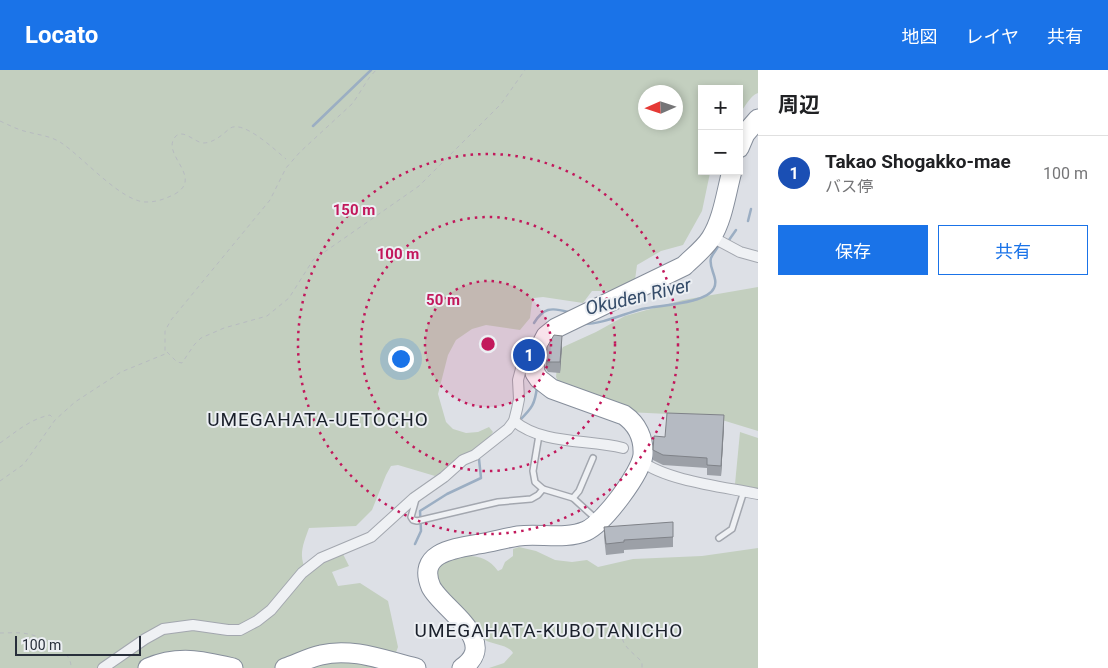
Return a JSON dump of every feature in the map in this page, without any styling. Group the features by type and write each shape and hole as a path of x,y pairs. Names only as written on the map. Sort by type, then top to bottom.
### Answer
{"highway":[{"path":"743,140 758,119"},
{"path":"462,668 470,661 474,644 463,622 428,582 429,569 435,558 446,550 518,536 576,534 592,528 618,500 641,461 643,449 640,434 631,420 624,415 552,388 539,379 535,373 534,363 542,342 556,328 684,266 712,236 720,218 731,175"},
{"path":"285,668 312,657 333,652 360,654 416,668"},
{"path":"148,668 177,660 195,659 234,668"}],"street":[{"path":"712,236 740,252 758,257"},
{"path":"103,668 163,629 194,625 240,630 249,626 271,610 302,573 321,558 371,536 418,494 444,477 463,460 475,455 508,429 514,421 519,399 519,372 522,365 534,363"},
{"path":"514,421 523,428 539,435 608,444 623,448"},
{"path":"641,461 654,470 689,480 758,494"}],"lane":[{"path":"539,435 533,471 537,485 543,489 573,498 599,522"},
{"path":"573,498 579,491 593,458"},
{"path":"418,494 411,514 414,520 498,502 531,499 543,489"},
{"path":"719,538 732,529 744,491"}],"path":[{"path":"0,482 24,464 55,420 75,402 121,372 163,356 166,352 165,331 171,320 270,200 286,168 300,152 353,103 376,70"},
{"path":"166,352 177,362 182,363 201,338 224,328 267,316 289,298 313,260 419,186 501,104 525,70"},
{"path":"0,121 27,132 53,138 76,154 118,190 141,202 165,199 178,192 184,185 186,178 184,169 174,152 173,143 179,134 202,143 223,136 230,127 245,128 286,158"},
{"path":"0,443 18,430 42,417 50,415 55,420"},
{"path":"622,632 621,639 626,647 642,662 642,668"},
{"path":"0,633 27,634 45,639 68,656 72,668"}],"green space":[{"path":"0,70 758,70 758,93 743,108 743,85 698,85 698,175 710,175 702,211 683,245 661,251 637,265 635,280 615,291 592,291 583,303 543,297 534,298 530,318 520,330 486,325 472,329 456,340 448,355 438,394 446,422 453,429 466,433 478,432 489,427 493,432 484,444 435,476 398,465 391,466 372,510 356,526 309,528 302,555 307,571 321,560 343,554 349,566 332,572 338,586 360,583 388,601 398,647 395,655 397,668 0,668"},
{"path":"758,287 758,431 709,416 627,412 560,386 556,377 558,357 563,347 625,316 683,300"},
{"path":"740,432 758,438 758,489 735,484"},
{"path":"519,547 536,551 555,560 572,562 587,560 598,567 633,559 702,556 758,548 758,668 489,668 504,663 513,653 505,647 485,640 436,596 437,562 462,556 478,557 485,559 498,571 513,556 513,549"}],"building":[{"path":"554,335 562,336 560,362 548,362 546,359 547,347"},
{"path":"667,413 724,415 721,466 707,465 707,458 663,455 653,450 654,436 665,437"},
{"path":"673,522 673,537 624,540 624,542 606,544 604,527"}],"waterway":[{"path":"313,126 371,70"},
{"name":"Okuden River","path":"748,221 751,209"},
{"name":"Okuden River","path":"729,240 736,230"},
{"name":"Okuden River","path":"583,324 605,321 642,309 692,301 710,293 715,284 710,262 719,245"},
{"name":"Okuden River","path":"534,323 541,314 548,310 568,312"},
{"name":"Okuden River","path":"520,420 532,405 537,387"},
{"name":"Okuden River","path":"415,544 421,531 420,511 447,494 481,478 479,459"}],"place":[{"name":"Takao Shogakko-mae","path":"529,355"}],"district":[{"name":"UMEGAHATA-UETOCHO","path":"318,419"},
{"name":"UMEGAHATA-KUBOTANICHO","path":"549,630"}]}
